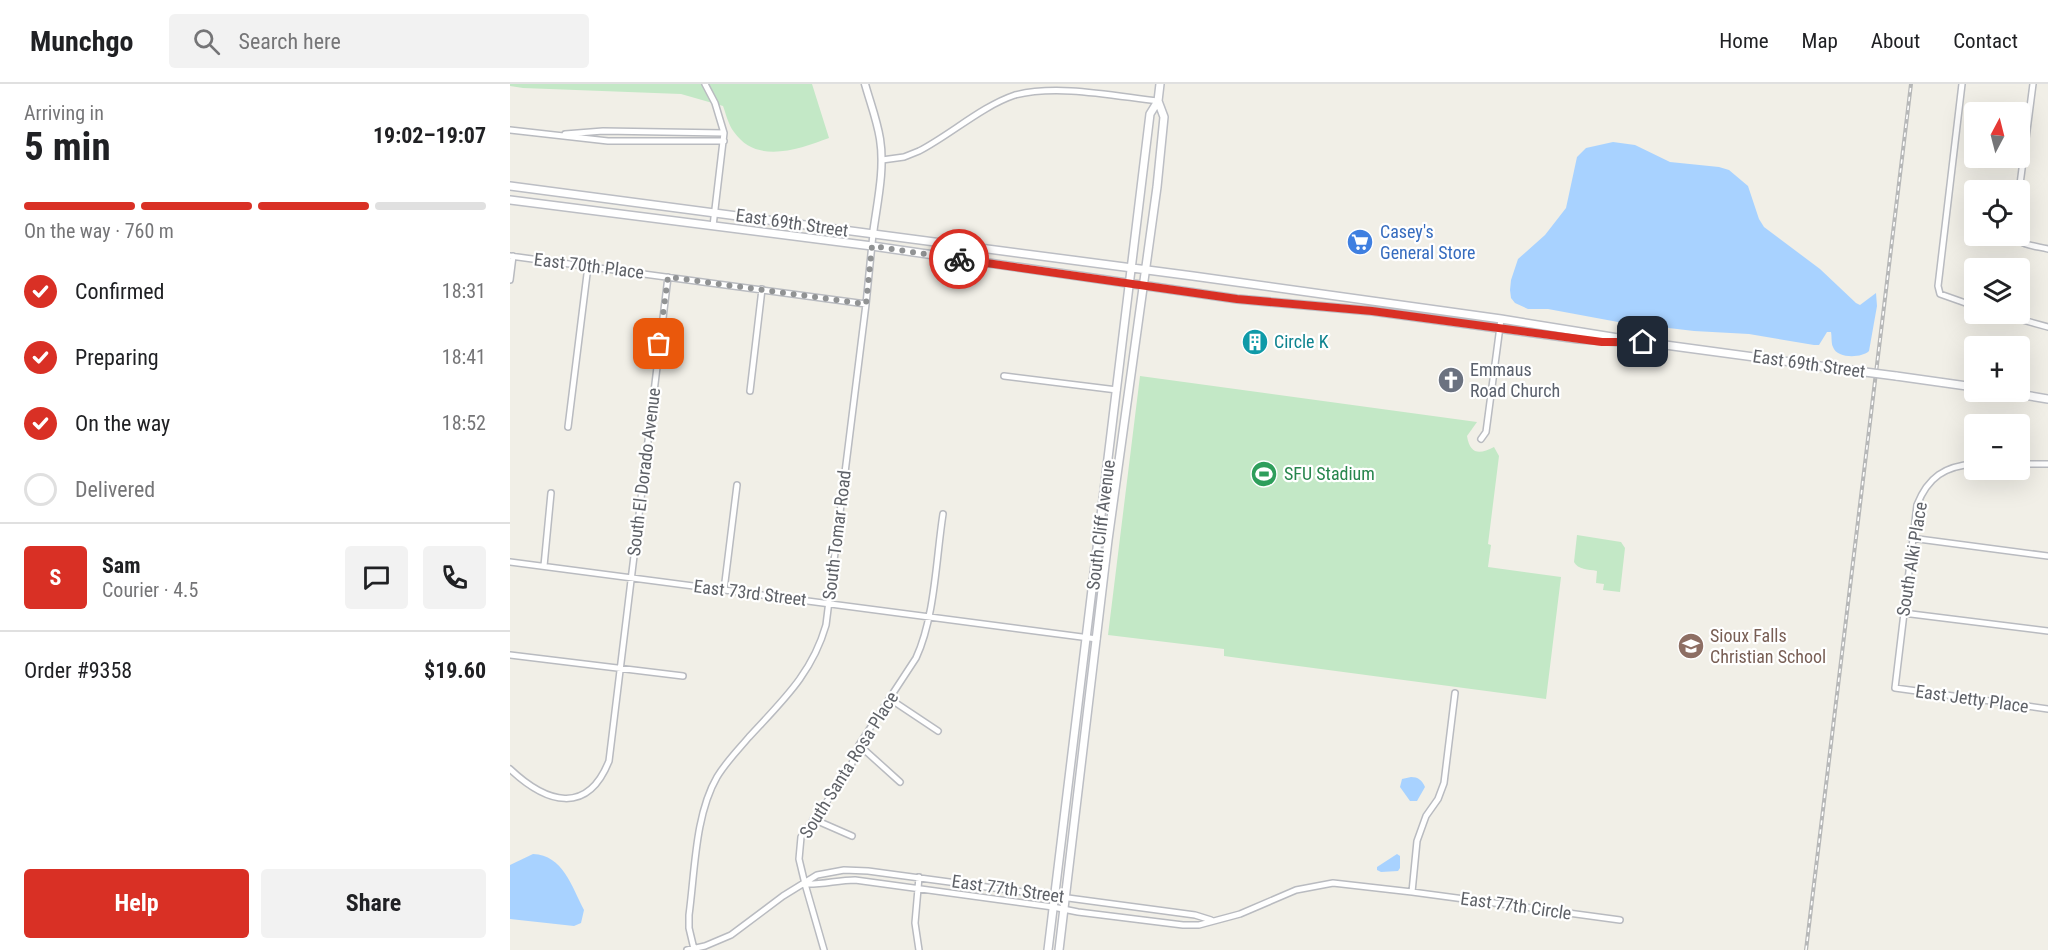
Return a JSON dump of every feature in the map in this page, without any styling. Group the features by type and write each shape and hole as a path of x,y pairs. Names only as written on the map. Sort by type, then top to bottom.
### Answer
{"main road":[{"name":"South Cliff Avenue","path":"1048,950 1150,114 1158,101 1160,84"},
{"name":"South Cliff Avenue","path":"1059,950 1108,540 1150,245 1164,117 1158,101"},
{"name":"East 69th Street","path":"510,186 1132,268 1964,386"},
{"name":"East 69th Street","path":"510,200 872,246 1268,303 1372,311 1602,342 1643,342"},
{"path":"2030,395 2048,397"}],"street":[{"path":"705,84 715,103 724,133 713,226"},
{"name":"South Tomar Road","path":"694,949 689,915 701,824 710,792 730,759 810,667 820,647 826,625 882,160 876,118 864,84"},
{"path":"1962,84 1938,286 1940,294 1944,297 1964,303"},
{"path":"2021,180 2033,84"},
{"path":"882,160 919,152 1003,100 1029,91 1058,89 1158,101"},
{"path":"510,130 586,140 724,141"},
{"path":"560,135 603,131 724,133"},
{"path":"2030,244 2048,249"},
{"path":"510,280 511,256"},
{"name":"East 70th Place","path":"511,256 866,304"},
{"path":"568,427 588,266"},
{"name":"South El Dorado Avenue","path":"510,769 539,791 554,796 576,798 585,795 596,786 609,761 668,277"},
{"path":"750,391 762,289"},
{"path":"1481,439 1486,432 1501,319"},
{"path":"2030,322 2048,327"},
{"path":"1004,376 1117,390"},
{"path":"2030,464 2048,464"},
{"name":"South Alki Place","path":"1895,688 1911,538 1917,505 1928,484 1946,470 1964,465"},
{"path":"724,590 737,485"},
{"path":"544,566 551,493"},
{"name":"South Santa Rosa Place","path":"825,950 805,884 799,847 801,837 849,771 859,745 916,658 926,632 943,514"},
{"path":"1911,538 2048,556"},
{"name":"East 73rd Street","path":"510,562 1097,639"},
{"path":"1903,612 2048,631"},
{"path":"510,654 683,676"},
{"name":"East Jetty Place","path":"1895,688 2048,709"},
{"path":"1412,892 1417,841 1426,816 1438,799 1444,783 1455,693"},
{"path":"891,699 938,731"},
{"path":"859,745 900,782"},
{"path":"813,819 852,836"},
{"name":"East 77th Street","path":"687,950 731,935 783,896 817,875 844,870 919,877 1054,895 1195,915 1213,920"},
{"path":"919,877 915,923 919,950"},
{"name":"East 77th Street","path":"805,884 816,885 832,881 855,880 1183,925 1199,925 1239,914 1296,890 1333,883 1412,892"},
{"name":"East 77th Circle","path":"1412,892 1620,920"}],"green space":[{"path":"510,84 812,84 829,138 792,150 766,151 743,142 732,129 723,106 681,94 523,88 510,86"},
{"path":"1140,376 1477,422 1467,436 1470,446 1473,450 1480,452 1494,447 1499,456 1488,544 1491,545 1488,567 1561,577 1546,699 1224,656 1224,649 1108,635"},
{"path":"1577,535 1621,542 1625,548 1620,592 1603,590 1604,584 1596,583 1597,571 1576,565 1574,562"}],"water":[{"path":"1613,142 1635,145 1670,162 1729,170 1748,186 1764,227 1820,269 1856,303 1860,305 1876,293 1877,306 1869,351 1856,356 1839,354 1832,345 1831,332 1827,332 1819,345 1814,345 1749,334 1694,331 1618,322 1548,309 1528,309 1515,303 1511,298 1510,290 1518,259 1545,235 1566,208 1577,157 1586,148"},
{"path":"1411,777 1419,779 1425,787 1417,801 1410,801 1400,787 1402,779"},
{"path":"533,854 552,860 565,874 584,910 581,923 574,926 510,919 510,865"},
{"path":"1397,854 1400,856 1398,871 1381,872 1377,870 1377,867"}],"railway":[{"path":"1806,950 1911,84"}],"way so far":[{"path":"659,344 668,277 866,304 872,246 959,259"}],"place":[{"name":"Casey's General Store","path":"1360,242"},
{"name":"Circle K","path":"1255,342"},
{"name":"Emmaus Road Church","path":"1451,380"},
{"name":"SFU Stadium","path":"1264,474"},
{"name":"Sioux Falls Christian School","path":"1691,646"}],"route":[{"path":"959,259 1161,290 1268,303 1372,311 1602,342 1643,342"}]}
